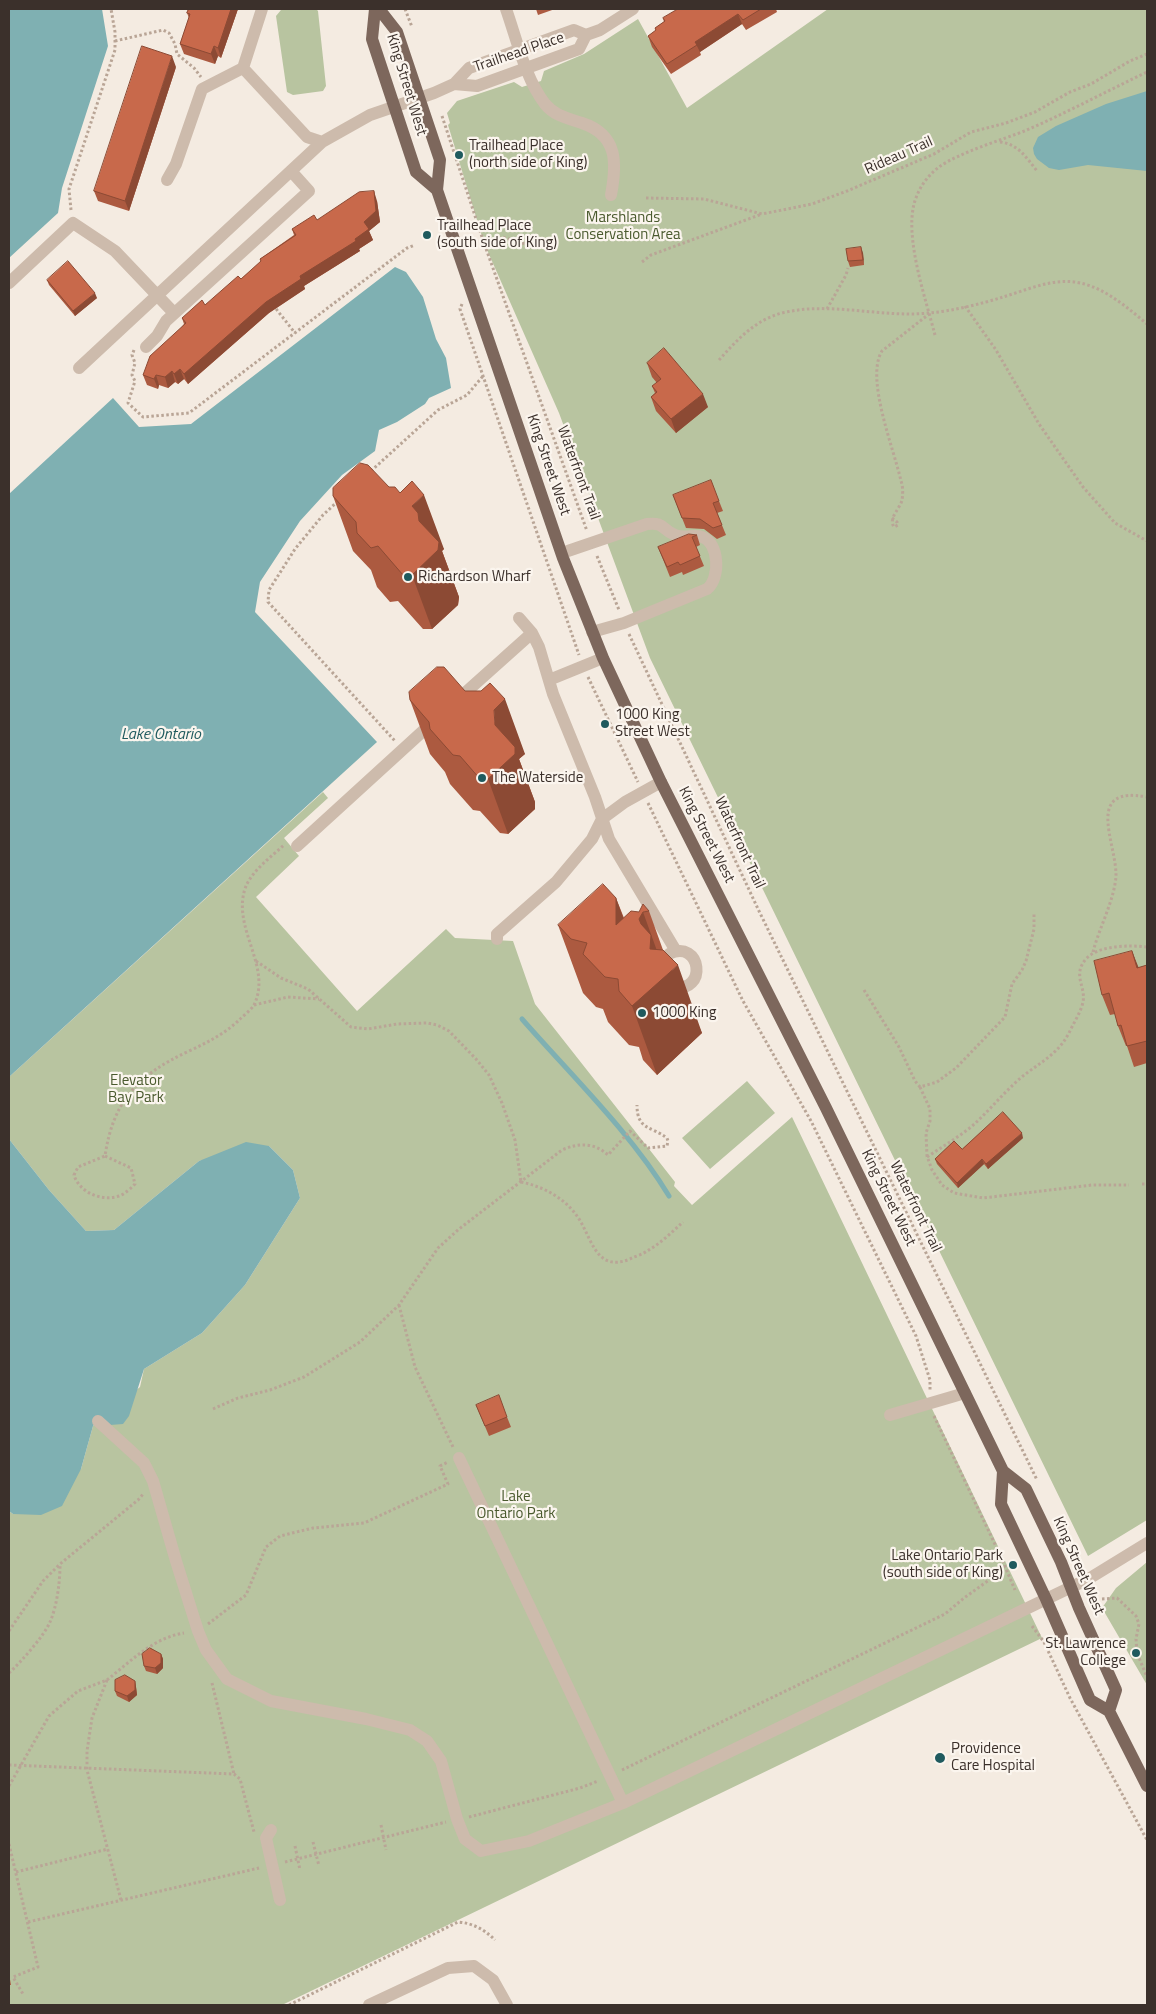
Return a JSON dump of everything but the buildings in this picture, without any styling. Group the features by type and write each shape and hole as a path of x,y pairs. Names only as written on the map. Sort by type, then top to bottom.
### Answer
{"main road":[{"name":"King Street West","path":"377,9 397,32 440,160 437,190 562,553 602,658 661,782 821,1099 1003,1471 1026,1489 1116,1690 1109,1711"},
{"name":"King Street West","path":"377,9 372,39 394,106 416,172 437,190"},
{"name":"King Street West","path":"1003,1471 1001,1504 1046,1599 1090,1700 1109,1711 1147,1786"}],"street":[{"path":"167,180 176,164 202,89 243,68 262,9"},
{"path":"506,9 533,84 546,105 564,119 582,123 599,130 612,146 614,177 612,195"},
{"name":"Trailhead Place","path":"79,368 322,142 370,114 454,84 469,68 574,30 586,35 600,30 628,10"},
{"name":"Trailhead Place","path":"454,84 477,86 527,69 579,49 586,35"},
{"path":"243,68 307,137 322,142"},
{"path":"140,347 157,336 166,321 174,313 310,191 291,171"},
{"path":"9,283 73,223 115,251 174,313"},
{"path":"562,553 647,524 658,523 675,535 682,537 701,536 706,539 717,562 711,586 624,623 592,632"},
{"path":"519,618 532,633 539,647 549,680 609,839 676,951"},
{"path":"293,842 532,633"},
{"path":"549,680 602,658"},
{"path":"497,940 497,934 556,882 592,839 602,819 625,802 661,782"},
{"path":"662,961 665,956 676,951 682,951 696,962 697,974 690,984 679,988 672,987"},
{"path":"890,1415 965,1394"},
{"path":"98,1421 144,1463 153,1481 198,1631 210,1656 227,1679 271,1701 366,1719 410,1730 428,1741 441,1761 457,1819 465,1839 481,1851 529,1841 623,1803 1090,1578 1147,1544"},
{"path":"459,1458 623,1803"},
{"path":"268,1834 272,1865 280,1900"},
{"path":"369,2005 448,1968 474,1966 493,1980 507,2005"}],"path":[{"path":"73,223 69,189 115,50 111,9"},
{"path":"115,41 163,30 169,33 175,44 177,54 194,68 206,87"},
{"name":"Rideau Trail","path":"646,198 704,199 762,214 812,204 934,154 971,132 1006,123 1035,112 1070,92 1091,84 1147,54"},
{"path":"935,335 914,248 912,221 919,190 925,180 940,167 999,142 1147,72"},
{"name":"Waterfront Trail","path":"442,116 484,243 592,543 624,623 763,920 1038,1482"},
{"path":"999,142 1011,145 1022,152 1037,171"},
{"path":"642,262 651,255 762,214"},
{"path":"484,243 502,237 532,246"},
{"path":"140,347 132,355 134,363 132,375 135,382 128,403 143,417 189,413 407,248 415,245"},
{"path":"827,308 848,268"},
{"path":"719,360 750,329 770,317 782,313 827,308 929,313 966,306 1064,281 1081,283 1098,289 1147,324"},
{"path":"469,284 460,309 573,641 743,1001 811,1121 916,1336 930,1380 929,1404 937,1426 1001,1557 1015,1590"},
{"path":"268,298 295,334"},
{"path":"966,306 996,350 1045,432 1083,487 1115,524 1147,540"},
{"path":"892,518 902,500 902,484 878,393 877,366 882,351 929,313"},
{"path":"366,476 438,410 467,395 496,363"},
{"path":"344,496 323,515 295,549 269,590 268,602 395,741"},
{"path":"927,1157 970,1127 1014,1084 1052,1056 1061,1045 1083,1002 1079,978 1080,972 1086,959 1092,953 1116,875 1107,819 1110,808 1123,795 1147,797"},
{"path":"254,1006 259,987 256,961 242,923 242,903 246,887 253,874 293,842"},
{"path":"920,1087 937,1082 956,1068 1005,1017 1012,984 1026,961 1034,928 1034,912"},
{"path":"1092,953 1116,947 1147,947"},
{"path":"256,961 281,978 308,988 351,1027 368,1029 397,1024 427,1023 437,1025 458,1040 489,1075 502,1103 514,1140 521,1182"},
{"path":"864,990 895,1040 930,1109 925,1147 932,1170 942,1185 954,1193 983,1198 1092,1185 1129,1184"},
{"path":"105,1156 108,1133 118,1109 134,1088 157,1067 215,1039 230,1029 254,1006 288,997 320,1000"},
{"path":"213,1409 238,1398 270,1390 304,1377 360,1342 399,1305 438,1248 459,1229 554,1155 579,1145 593,1146 608,1155 630,1132 648,1148 664,1147 668,1140 663,1135 641,1124 637,1113 637,1105"},
{"path":"105,1156 131,1168 134,1175 135,1184 118,1196 101,1197 87,1193 77,1184 74,1175 78,1167 105,1156"},
{"path":"521,1182 540,1187 565,1202 581,1222 598,1254 609,1262 623,1262 647,1251 683,1222"},
{"path":"1142,1184 1147,1184"},
{"path":"9,1786 49,1716 78,1691 108,1680 154,1643 175,1634 198,1631 246,1595 266,1547 280,1536 313,1528 364,1523 448,1484 440,1466 459,1458 415,1367 399,1305"},
{"path":"9,1631 43,1582 60,1564 138,1500 153,1481"},
{"path":"1069,1544 1076,1553"},
{"path":"9,1673 21,1662 50,1622 60,1584 60,1564"},
{"path":"28,1922 298,1859 383,1836 580,1788 610,1776 945,1614 1003,1570"},
{"path":"1102,1599 1117,1598 1136,1616 1139,1624 1136,1639 1137,1653 1147,1677"},
{"path":"1032,1626 1044,1642 1070,1698 1147,1840"},
{"path":"210,1656 209,1674 234,1774 240,1779 254,1833 268,1834"},
{"path":"108,1680 92,1718 87,1751 87,1770 121,1900"},
{"path":"9,1765 87,1770 234,1774"},
{"path":"381,1825 386,1850"},
{"path":"313,1842 319,1866"},
{"path":"9,1844 38,1967 13,1976 24,1994"},
{"path":"295,1846 300,1870"},
{"path":"16,1872 108,1849"},
{"path":"289,2005 458,1922 471,1924 488,1933 495,1940"}],"green space":[{"path":"316,9 318,11 326,86 323,91 293,95 287,92 276,16 281,10"},
{"name":"Marshlands Conservation Area","path":"828,9 1147,9 1147,1520 1088,1556 650,658 559,413 484,243 448,125 450,123 447,113 457,101 514,82 522,87 541,81 544,71 584,54 638,19 687,108"},
{"name":"Lake Ontario Park","path":"323,792 328,798 284,838 299,856 256,897 357,1011 446,929 455,938 513,941 535,1004 675,1182 674,1186 692,1205 792,1117 1042,1638 282,2005 9,2005 9,1511 13,1514 81,1469 93,1426 140,1387 144,1369 202,1333 245,1285 300,1198 293,1170 269,1146 199,1161 114,1230 86,1231 49,1190 9,1139 9,1077"},
{"path":"747,1081 775,1113 710,1169 682,1138"},
{"name":"St. Lawrence College","path":"1147,1562 1147,1685 1102,1608 1116,1588"}],"water":[{"path":"9,9 102,9 108,46 62,188 58,213 9,258"},
{"path":"1147,91 1147,171 1088,165 1059,170 1049,168 1037,159 1034,154 1033,148 1038,137 1056,126 1106,104"},
{"name":"Lake Ontario","path":"395,267 406,272 423,297 436,339 446,358 451,388 429,398 425,404 397,422 379,430 375,451 342,475 300,521 260,582 255,612 377,742 9,1077 9,494 113,398 139,427 191,424"},
{"path":"9,1139 49,1190 86,1231 114,1230 199,1161 246,1142 269,1146 293,1170 300,1198 245,1285 202,1333 144,1369 129,1416 123,1424 110,1425 101,1418 93,1426 81,1469 62,1506 41,1515 13,1514 9,1511"}],"waterway":[{"path":"522,1019 619,1127 669,1196"}],"place":[{"name":"Trailhead Place (north side of King)","path":"459,155"},
{"name":"Trailhead Place (south side of King)","path":"427,235"},
{"name":"Richardson Wharf","path":"408,577"},
{"name":"1000 King Street West","path":"605,724"},
{"name":"The Waterside","path":"482,778"},
{"name":"1000 King","path":"642,1013"},
{"name":"Lake Ontario Park (south side of King)","path":"1013,1565"},
{"name":"St. Lawrence College","path":"1136,1653"},
{"name":"Providence Care Hospital","path":"940,1758"}],"park label":[{"name":"Elevator Bay Park","path":"136,1090"}]}
